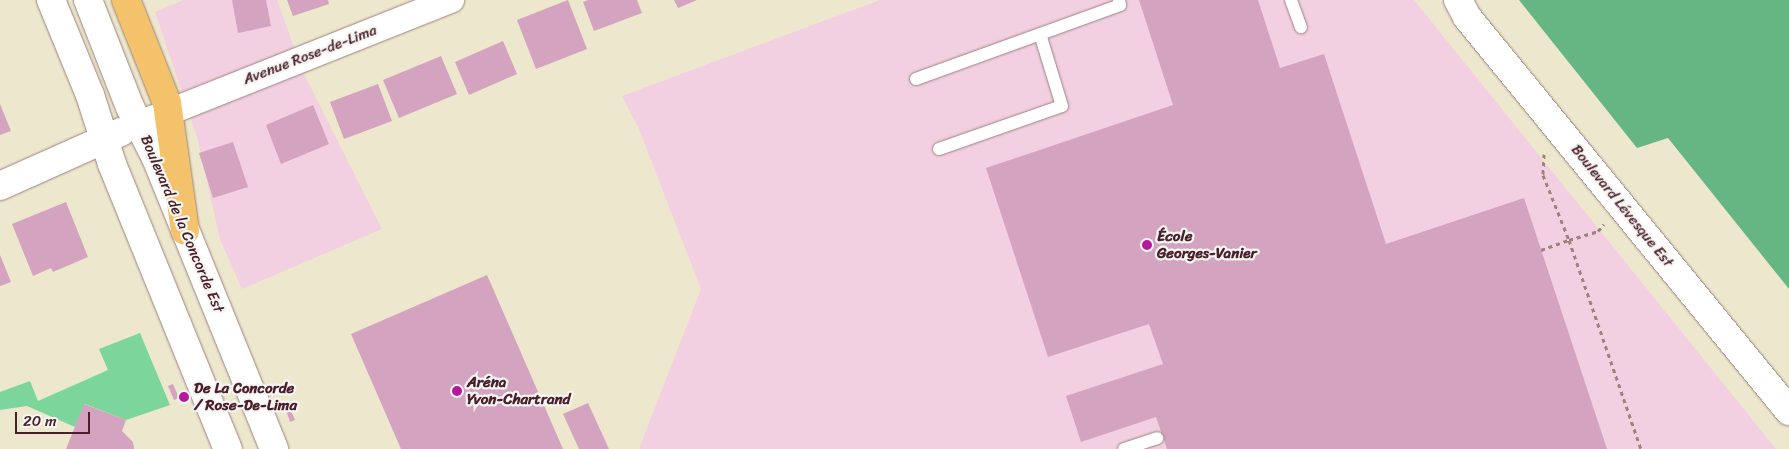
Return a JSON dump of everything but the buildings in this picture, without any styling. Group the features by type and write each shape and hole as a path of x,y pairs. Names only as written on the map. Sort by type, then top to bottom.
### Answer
{"highway":[{"path":"126,0 168,111 185,231"}],"street":[{"path":"51,0 90,94 104,141 228,449"},
{"name":"Boulevard de la Concorde Est","path":"88,0 138,124 156,158 274,449"},
{"name":"Avenue Rose-de-Lima","path":"138,124 451,0"},
{"name":"Boulevard Lévesque Est","path":"1458,0 1467,17 1789,411"},
{"path":"0,186 104,141 138,124"}],"lane":[{"path":"916,78 1120,5 1119,0"},
{"path":"1291,0 1302,27"},
{"path":"939,149 1062,106 1040,34"},
{"path":"1124,449 1156,438"}],"path":[{"path":"1545,112 1543,175 1569,240 1641,449"},
{"path":"1542,250 1598,232 1620,204"}],"shaded area":[{"path":"184,0 277,0 303,72 382,229 242,289 220,239 197,137 155,12"},
{"name":"École Georges-Vanier","path":"880,0 1414,0 1776,449 639,449 701,289 639,129 622,96"}],"green space":[{"path":"1519,0 1789,0 1789,289 1668,138 1637,148"},
{"path":"140,333 170,405 126,420 85,404 75,427 27,406 0,410 0,392 30,381 38,401 108,370 99,349"}],"place":[{"name":"École Georges-Vanier","path":"1147,245"},
{"name":"Aréna Yvon-Chartrand","path":"457,391"},
{"name":"De La Concorde / Rose-De-Lima","path":"184,397"}]}
